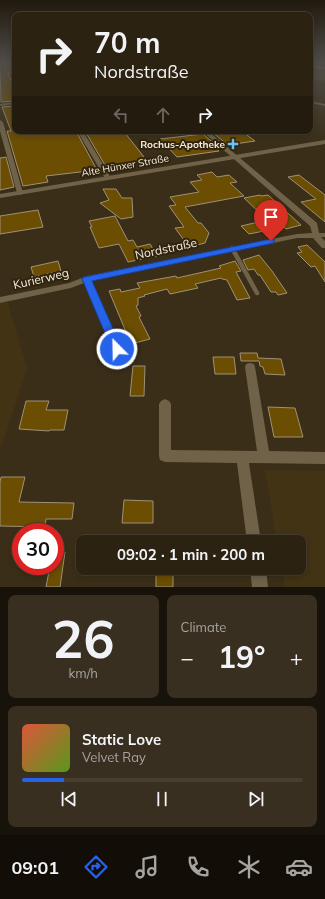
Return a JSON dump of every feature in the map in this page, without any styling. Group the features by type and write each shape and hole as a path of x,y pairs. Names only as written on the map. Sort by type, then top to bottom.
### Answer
{"street":[{"path":"0,105 12,103"},
{"path":"313,103 325,105"},
{"path":"0,122 20,193"},
{"path":"82,134 108,178"},
{"path":"208,134 233,157 314,225 316,233 325,246"},
{"name":"Alte Hünxer Straße","path":"0,196 325,142"},
{"name":"Nordstraße","path":"87,279 325,230"},
{"name":"Nordstraße","path":"316,233 325,235"},
{"path":"87,279 117,349"},
{"name":"Kurierweg","path":"0,300 71,285 87,279"},
{"path":"250,367 264,457"},
{"path":"165,404 165,456 325,458"},
{"path":"242,456 253,535"},
{"path":"259,575 260,587"}],"lane":[{"path":"232,248 257,293"}],"shaded area":[{"path":"7,300 27,368 2,446 0,446 0,302"},
{"path":"265,470 325,471 325,587 285,587 283,575 306,575 306,535 276,535"}],"building":[{"path":"1,90 12,90 12,101 1,102"},
{"path":"12,106 12,134 78,134 97,170 46,176 48,182 23,186 7,131 11,131 2,107"},
{"path":"87,134 126,134 148,162 106,167"},
{"path":"203,134 218,147 215,147 219,151 177,157 160,139"},
{"path":"214,134 246,134 255,141 228,145"},
{"path":"6,157 14,187 0,190 0,158"},
{"path":"212,172 217,177 229,175 237,182 230,183 244,196 185,207 198,223 201,223 209,233 205,243 189,247 175,228 184,227 169,206 176,205 170,197 199,192 190,182 202,180 197,175"},
{"path":"299,175 325,195 325,222 301,202 316,199 288,177"},
{"path":"103,189 116,189 122,198 132,198 133,217 121,219 100,203 109,200"},
{"path":"268,195 301,225 286,229 284,227 249,234 241,226 263,221 258,216 262,215 244,198"},
{"path":"38,210 43,227 0,234 0,216"},
{"path":"115,216 128,241 133,240 137,247 150,244 157,256 128,262 119,244 99,248 89,221"},
{"path":"307,245 325,262 325,282 315,266 311,267 297,253 302,252 298,247"},
{"path":"259,255 287,293 278,295 276,292 271,292 260,275 258,275 254,269 248,270 243,260"},
{"path":"58,261 61,271 34,277 31,267"},
{"path":"235,261 241,271 236,272 250,298 237,300 227,280 221,278 195,284 198,288 170,294 167,289 144,295 145,296 138,298 138,305 136,306 141,316 139,317 150,339 131,344 109,291 120,289 121,292 140,288 137,283 176,276 177,278 221,268 219,266"},
{"path":"240,353 257,353 258,358 281,359 285,375 265,374 259,361 241,361"},
{"path":"213,357 234,357 236,374 215,374"},
{"path":"133,366 145,366 144,396 130,396"},
{"path":"26,401 49,401 46,410 68,410 64,430 49,431 19,429"},
{"path":"268,407 295,408 303,437 274,437"},
{"path":"1,477 25,477 19,502 74,503 72,519 46,519 46,523 12,523 12,526 0,526"},
{"path":"124,500 153,501 153,523 122,523"},
{"path":"48,575 62,575 60,587 46,587"},
{"path":"156,575 173,575 173,587 156,587"}],"place":[{"name":"Rochus-Apotheke","path":"233,144"}],"route":[{"path":"117,349 87,279 271,241"}]}
